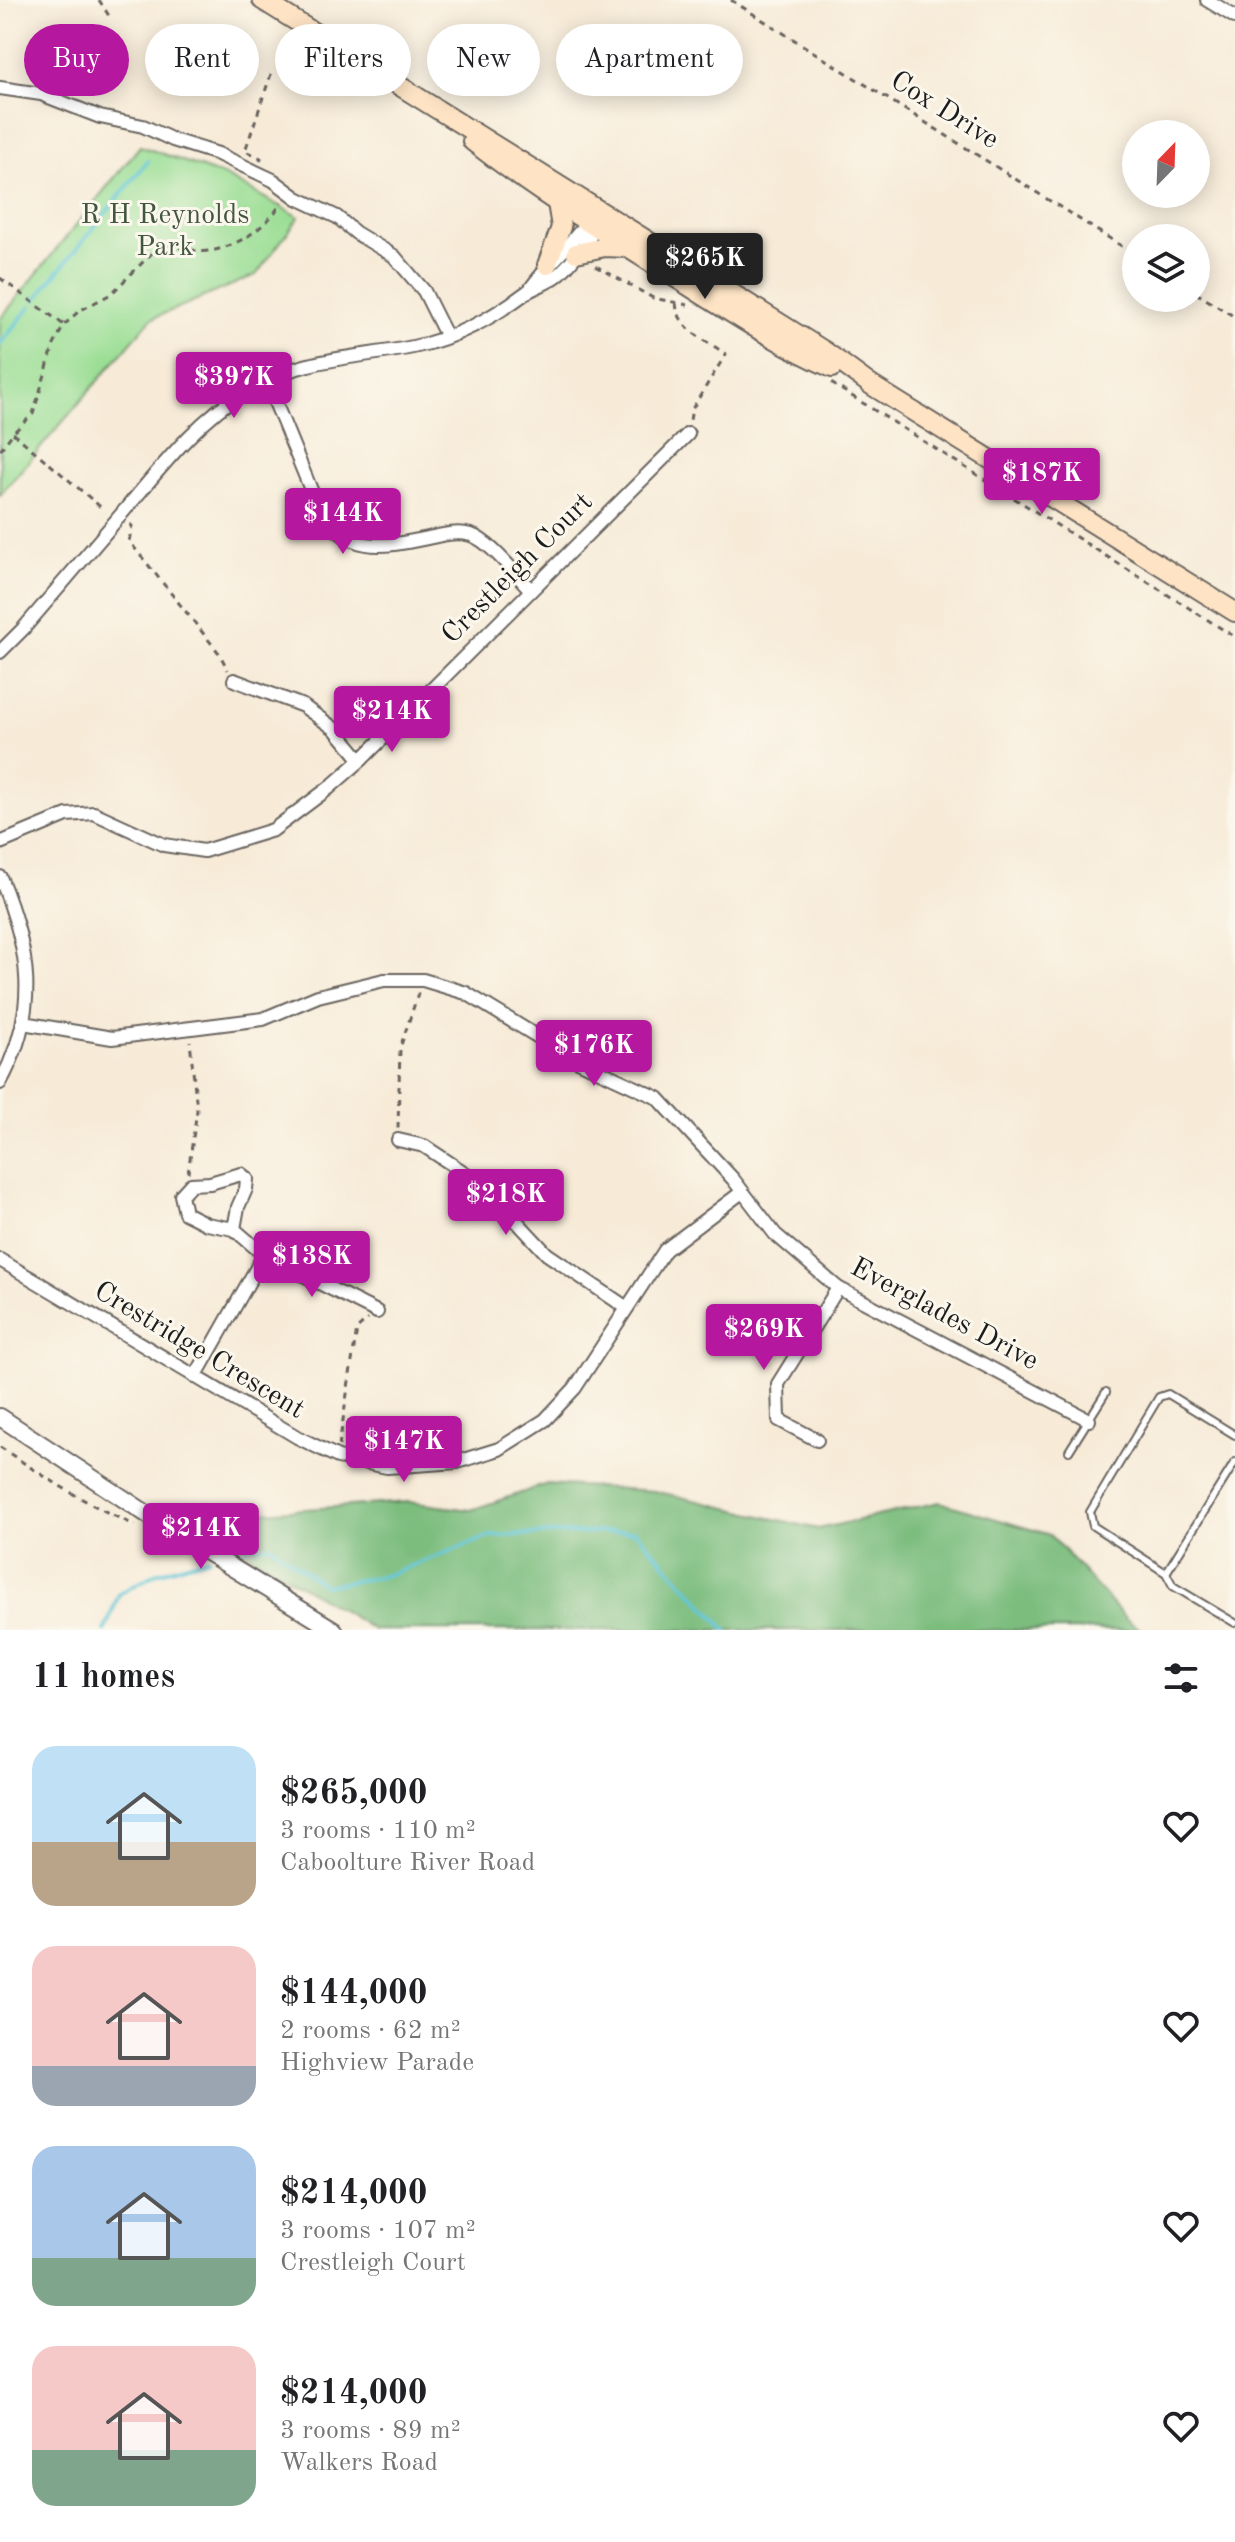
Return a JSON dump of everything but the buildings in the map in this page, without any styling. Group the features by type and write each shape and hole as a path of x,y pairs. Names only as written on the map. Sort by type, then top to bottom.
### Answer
{"main road":[{"path":"262,0 424,102 597,218 826,352 871,385 1235,612"},
{"path":"424,102 494,159 557,203 597,218 628,248 728,311 820,362 871,385"},
{"path":"547,265 560,234 562,218 557,203"},
{"path":"581,257 605,247 628,248"}],"street":[{"path":"1207,0 1235,17"},
{"path":"0,88 41,94 100,117 143,126 173,140 218,154 273,180 297,198 337,217 356,233 394,256 424,291 447,337"},
{"path":"529,291 547,265 597,218"},
{"path":"0,652 194,431 228,402 286,371 326,360 405,348 447,337 496,315 581,257 597,218"},
{"path":"266,380 318,507 327,522 341,535 359,543 378,546 453,533 468,534 494,552 531,590"},
{"name":"Crestleigh Court","path":"0,843 67,815 94,813 164,845 204,851 273,830 361,760 688,434"},
{"path":"234,680 303,706 335,729 361,760"},
{"path":"0,877 24,946 28,983 23,1023 13,1058 0,1083"},
{"name":"Everglades Drive","path":"23,1023 112,1038 263,1019 318,996 384,980 423,980 466,993 576,1060 658,1098 775,1234 838,1288 1089,1420"},
{"path":"398,1140 424,1146 483,1185 547,1254 627,1308"},
{"path":"234,1229 238,1207 246,1189 247,1179 241,1174 210,1183 191,1184 181,1195 185,1213 207,1224 234,1229 264,1255 377,1312"},
{"name":"Crestridge Crescent","path":"0,1260 297,1437 338,1457 387,1467 457,1462 499,1449 545,1420 575,1388 665,1250 742,1192"},
{"path":"195,1377 264,1255"},
{"path":"817,1440 779,1420 778,1384 838,1288"},
{"path":"4,1421 168,1528 334,1630"}],"lane":[{"path":"1069,1451 1106,1392"},
{"path":"1235,1435 1168,1394 1159,1397 1090,1512 1093,1526 1166,1573 1173,1586 1235,1623"},
{"path":"1166,1573 1235,1462"}],"path":[{"path":"99,0 111,19"},
{"name":"Cox Drive","path":"731,0 1122,246"},
{"path":"259,162 261,158 245,151 271,74"},
{"path":"0,450 33,414 54,345 64,325 79,311 111,294 159,246 178,246 198,251 218,249 261,227 282,203 271,196"},
{"path":"581,257 653,298 693,306"},
{"path":"0,278 64,325"},
{"path":"1210,302 1235,317"},
{"path":"676,303 677,314 687,328 726,354 692,409 688,434"},
{"path":"830,382 1235,637"},
{"path":"13,433 103,509"},
{"path":"130,524 129,541 219,653 234,680"},
{"path":"398,1140 400,1048 423,980"},
{"path":"188,1028 197,1110 187,1170 191,1184"},
{"path":"338,1457 357,1329 377,1312"},
{"path":"0,1447 108,1514 139,1526"}],"green space":[{"name":"R H Reynolds Park","path":"140,146 225,176 299,217 256,275 151,319 0,495 0,319"},
{"path":"547,1484 655,1491 818,1529 940,1502 1050,1535 1126,1619 1141,1630 374,1630 200,1524 216,1515 408,1502 471,1510"}],"waterway":[{"path":"35,300 148,161"},
{"path":"0,344 31,306"},
{"path":"222,1554 270,1545 325,1586 384,1576 491,1536 635,1531 726,1630"},
{"path":"105,1630 119,1594 157,1573 209,1558"}]}
